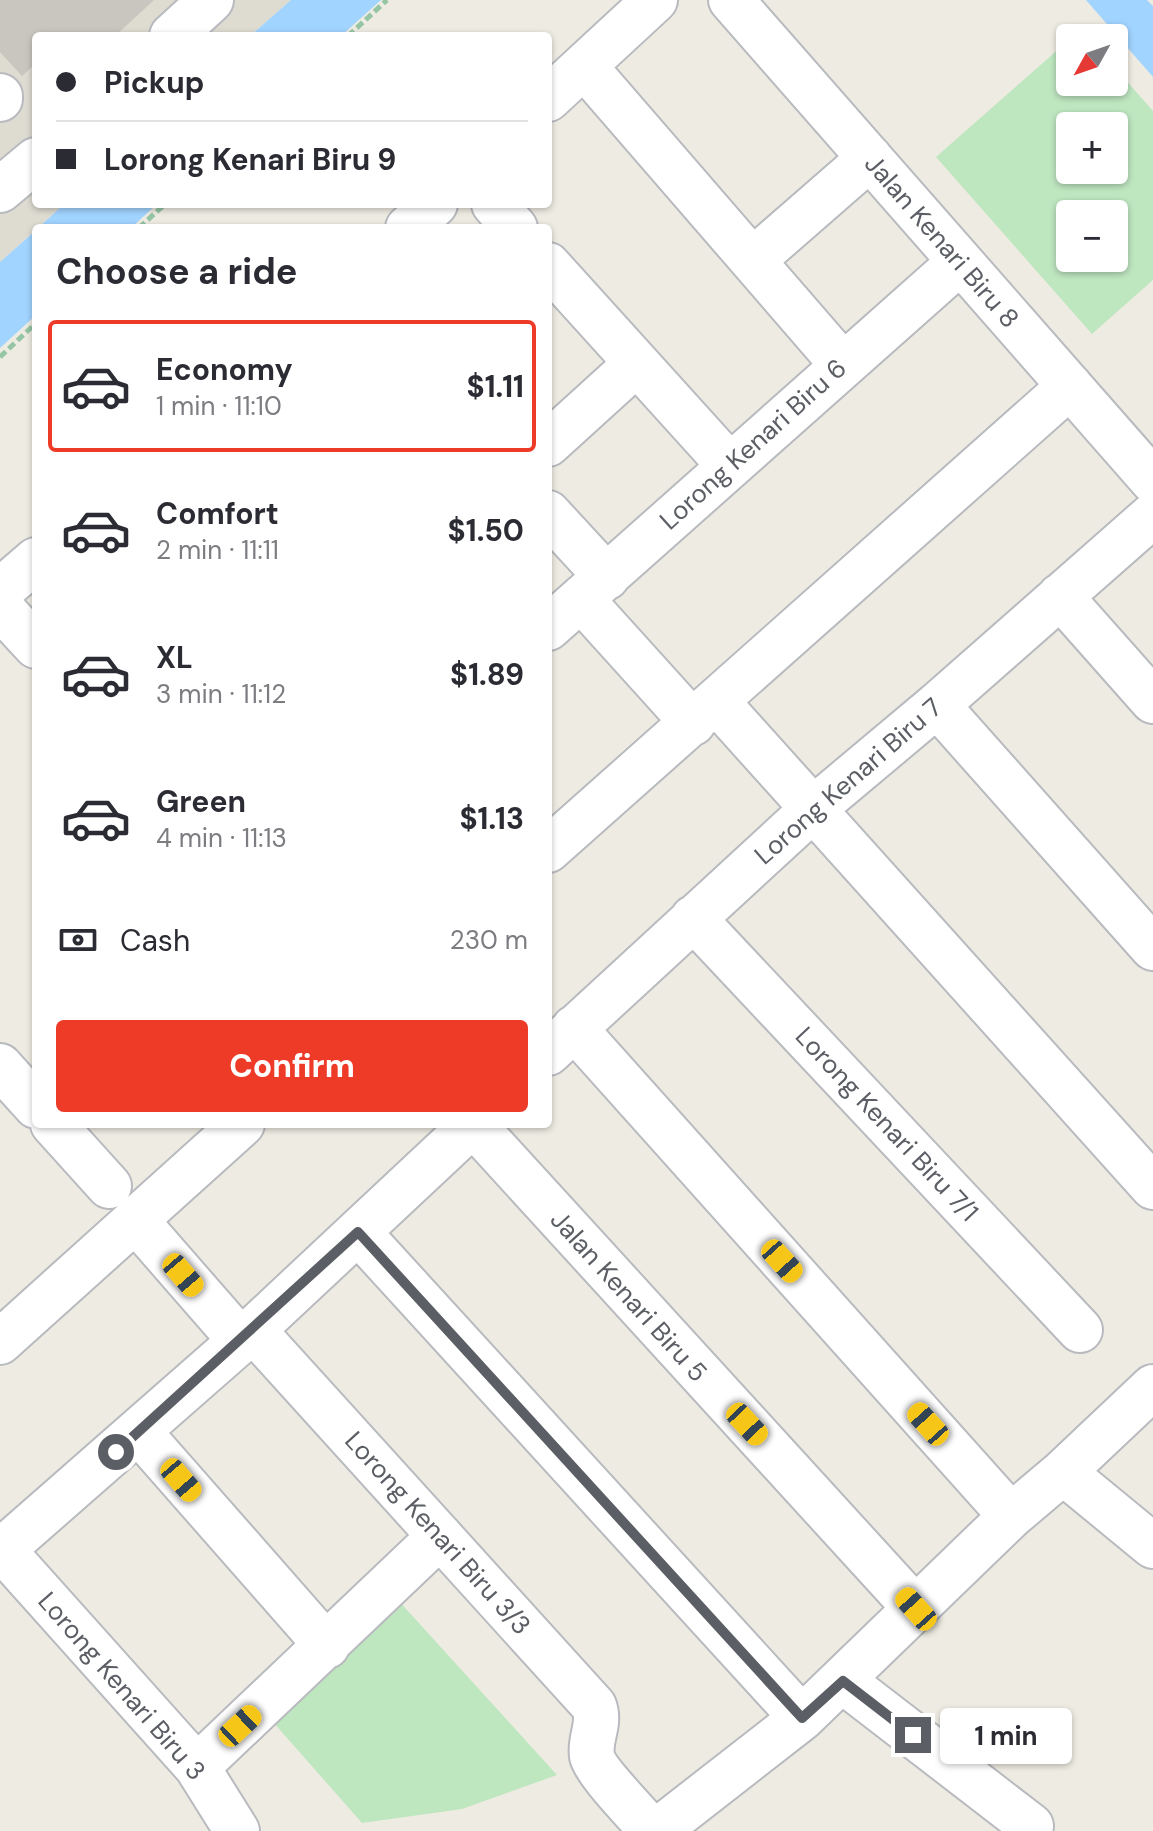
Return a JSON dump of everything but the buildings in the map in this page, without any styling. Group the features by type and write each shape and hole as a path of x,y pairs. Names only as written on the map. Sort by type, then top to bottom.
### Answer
{"street":[{"path":"176,32 211,0"},
{"path":"552,95 655,0"},
{"name":"Jalan Kenari Biru 8","path":"731,0 1153,481"},
{"path":"584,66 842,364"},
{"path":"753,260 870,158"},
{"path":"0,190 32,163"},
{"path":"412,224 430,208"},
{"path":"498,208 512,224"},
{"name":"Lorong Kenari Biru 6","path":"552,625 960,262"},
{"path":"552,270 729,465"},
{"path":"552,440 636,364"},
{"path":"552,846 1070,386"},
{"name":"Lorong Kenari Biru 7","path":"561,1041 813,809 937,705 1153,515"},
{"path":"552,520 594,588 705,712 813,809 1153,1187"},
{"path":"0,591 32,563"},
{"path":"1060,596 1153,701"},
{"path":"0,607 32,642"},
{"path":"937,705 1153,948"},
{"name":"Lorong Kenari Biru 7/1","path":"693,918 1080,1330"},
{"path":"561,1041 1011,1516"},
{"path":"0,1066 32,1102"},
{"path":"57,1128 109,1186"},
{"path":"0,1342 238,1128"},
{"path":"1,1550 247,1335 469,1128"},
{"name":"Jalan Kenari Biru 5","path":"477,1128 916,1609"},
{"name":"Lorong Kenari Biru 3/3","path":"145,1231 440,1536 594,1706 597,1724 592,1747 594,1762 654,1831"},
{"path":"358,1232 802,1718"},
{"path":"654,1831 802,1718 1011,1516 1153,1387"},
{"path":"139,1432 327,1646"},
{"path":"1063,1472 1153,1546"},
{"path":"197,1767 440,1536"},
{"name":"Lorong Kenari Biru 3","path":"1,1550 197,1767 237,1831"},
{"path":"843,1681 1031,1826"}],"path":[{"path":"352,32 387,0"},
{"path":"143,224 161,208"},
{"path":"0,357 32,327"}],"shaded area":[{"path":"0,0 291,0 255,32 32,32 32,208 60,208 42,224 32,224 32,233 0,262"}],"green space":[{"path":"1056,51 1056,96 1128,96 1128,83 1153,111 1153,280 1092,334 936,157"},
{"path":"397,1599 557,1775 462,1809 362,1823 273,1722"}],"water":[{"path":"291,0 381,0 345,32 255,32"},
{"path":"1086,0 1147,0 1153,6 1153,77 1128,48 1128,24 1107,24"},
{"path":"60,208 153,208 135,224 42,224"},
{"path":"32,234 32,319 0,348 0,262"}],"route":[{"path":"116,1452 358,1232 802,1718 843,1681 913,1735"}]}
